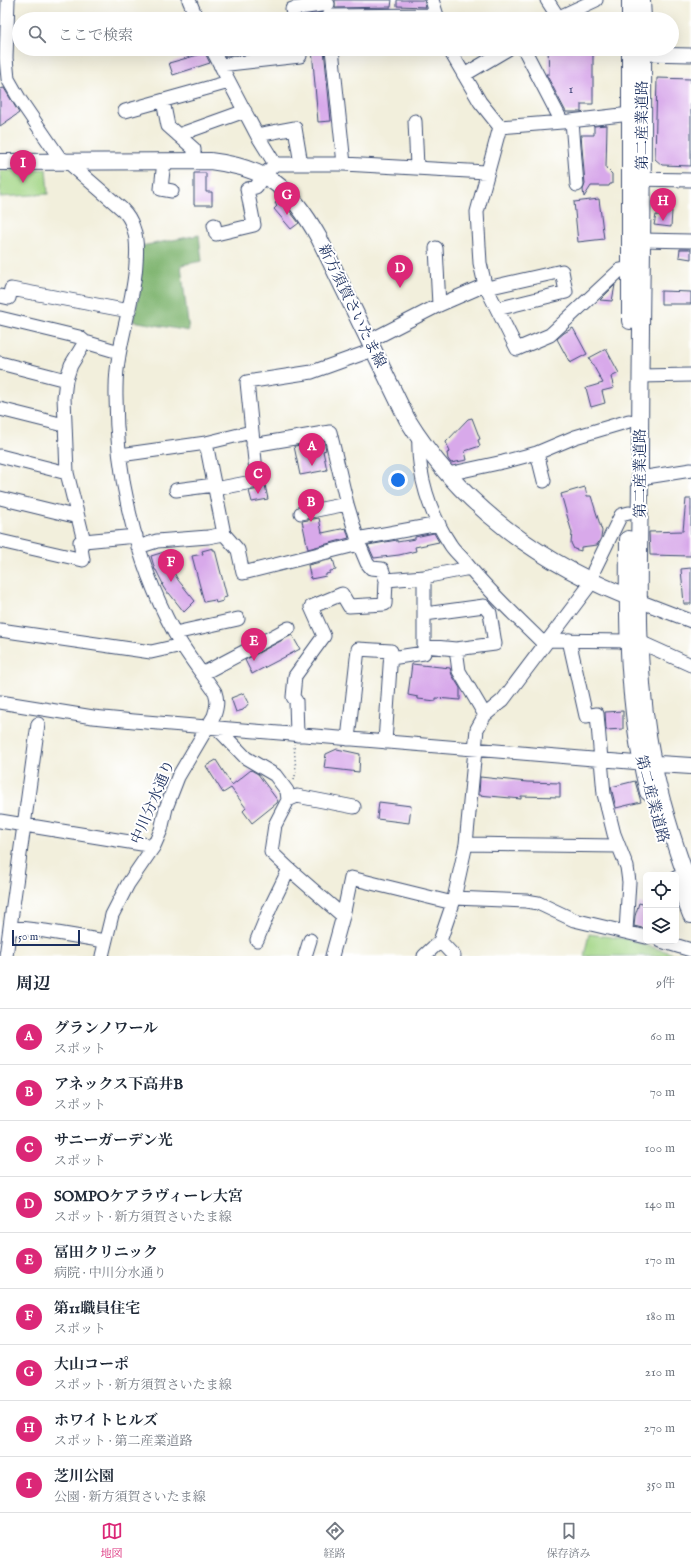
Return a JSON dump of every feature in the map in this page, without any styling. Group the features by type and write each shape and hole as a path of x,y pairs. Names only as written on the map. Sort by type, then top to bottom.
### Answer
{"main road":[{"path":"630,0 630,12"},
{"path":"642,0 643,12"},
{"name":"第二産業道路","path":"638,56 630,114 642,240 640,478 634,599 633,704 647,763 691,890"},
{"name":"第二産業道路","path":"634,599 629,513 630,268 636,179 639,56"},
{"name":"新方須賀さいたま線","path":"0,162 194,160 270,170 308,217 320,238 396,397 418,437 448,474 475,504 505,528 548,558 592,582 634,599"},
{"path":"647,763 691,766"},
{"name":"第二産業道路","path":"647,763 652,808 674,872"},
{"path":"679,885 691,915"}],"street":[{"path":"4,74 6,58 3,24 8,0"},
{"path":"188,0 194,12"},
{"path":"432,0 436,12"},
{"path":"547,0 553,12"},
{"path":"569,12 596,0"},
{"path":"293,12 292,8 360,12"},
{"path":"679,54 691,55"},
{"path":"216,56 257,136 270,170"},
{"path":"220,65 300,56"},
{"path":"333,56 344,164"},
{"path":"453,56 480,102 500,127"},
{"path":"464,75 496,56"},
{"path":"528,56 567,122 577,185"},
{"name":"中川分水通り","path":"4,74 59,157 68,162 122,208 134,228 137,250 135,272 129,311 119,352 116,388 120,455 126,498 137,541 150,582 175,633 215,692 217,699 217,707 212,727 178,777 166,808 161,830 154,846 128,884 112,915 102,956"},
{"path":"125,111 229,82"},
{"path":"163,101 168,126 194,149 194,160"},
{"path":"178,134 244,111"},
{"path":"500,127 567,122 630,114"},
{"path":"415,121 417,167"},
{"path":"500,127 486,172 477,212 480,263 486,286 517,349 550,335 620,270 630,268"},
{"path":"257,136 295,128 301,164"},
{"path":"164,160 161,189 172,191"},
{"path":"214,225 216,234 254,225 247,190 256,187 270,170 301,164 344,164 486,172"},
{"path":"636,179 691,180"},
{"path":"642,240 691,241"},
{"path":"436,248 439,305"},
{"path":"176,490 214,487 257,481 247,382 312,372 371,345 439,305 486,286 562,272 566,292"},
{"path":"0,296 9,298 11,289 129,311"},
{"path":"497,309 566,292 587,301"},
{"path":"0,318 79,337 85,342 119,352"},
{"path":"84,540 67,473 64,397 66,380 71,365 85,342"},
{"path":"0,364 66,380"},
{"path":"640,376 691,375"},
{"path":"0,409 64,424"},
{"path":"448,474 537,453 575,437 629,421"},
{"path":"120,455 206,443 330,432 347,504 358,541 367,562 372,568 382,569 386,580 385,604 349,606 342,594 311,607 324,636 295,676 293,697 296,701 295,735"},
{"path":"418,437 418,454 425,489 439,524 450,544 470,568 545,642 569,640 634,642 691,665"},
{"path":"206,443 224,534 238,550 243,573 358,541 439,524"},
{"path":"537,453 544,481"},
{"path":"0,456 67,473"},
{"path":"640,478 691,470"},
{"path":"0,498 78,516"},
{"path":"301,513 347,504"},
{"path":"424,956 440,941 453,900 466,844 477,729 485,715 503,700 545,642 592,582 594,570 621,515 629,513"},
{"path":"0,540 83,560 80,542 84,540 156,541 208,537 224,534"},
{"path":"386,580 424,577 470,568"},
{"path":"391,658 424,653 424,577"},
{"path":"634,599 691,621"},
{"path":"424,646 456,649 495,644 490,613 484,606 425,614"},
{"path":"175,633 238,619"},
{"path":"202,674 289,628"},
{"path":"0,630 151,652 182,645"},
{"path":"569,640 586,716 597,714 604,794 614,834 627,867 629,882 626,931"},
{"path":"348,739 358,649 391,651 385,742"},
{"path":"456,649 459,671 485,715"},
{"path":"0,702 93,717 295,735 647,763"},
{"path":"6,956 38,724"},
{"path":"212,727 246,758 276,775 287,791 289,799"},
{"path":"344,916 271,852 275,825 289,799 297,796 354,807"},
{"path":"0,821 154,846"},
{"path":"466,844 618,846"},
{"path":"258,940 271,906 289,869"},
{"path":"332,956 344,916 351,878 453,900 526,901 538,903 574,920 643,936"},
{"path":"10,928 45,931 105,941"},
{"path":"305,956 310,940"},
{"path":"440,941 454,956"},
{"path":"671,944 691,950"}],"path":[{"path":"289,799 296,772 295,735"}],"green space":[{"path":"46,169 48,194 0,197 0,171"},
{"path":"199,235 202,261 181,265 189,331 133,321 140,291 141,246"},
{"path":"589,934 627,939 680,956 584,956"}],"building":[{"path":"335,0 392,0 391,7 335,8"},
{"path":"397,0 424,0 426,7 397,6"},
{"path":"194,56 206,56 210,63 173,75 169,63"},
{"path":"313,56 325,56 331,121 318,122"},
{"path":"548,56 593,56 593,104 581,104 581,112 566,112 546,74 549,74"},
{"path":"657,78 691,79 691,166 662,165 655,159"},
{"path":"4,88 19,113 0,126 0,89"},
{"path":"607,125 606,168 612,174 612,184 609,186 591,186 584,197 583,190 585,184 581,135 594,135 594,126"},
{"path":"194,173 206,173 206,192 212,192 212,205 194,205"},
{"path":"662,194 670,195 668,211 672,211 671,227 654,225 656,215 660,215"},
{"path":"280,199 299,223 291,229 274,209 277,206 275,203"},
{"path":"599,199 604,239 578,242 574,202"},
{"path":"680,249 691,249 691,259 679,257"},
{"path":"615,285 612,301 600,300"},
{"path":"661,291 691,292 691,304 661,304"},
{"path":"573,328 587,354 570,363 557,339"},
{"path":"606,349 619,373 611,377 614,388 602,391 605,403 591,407 586,388 603,383 589,358"},
{"path":"472,418 480,439 478,440 480,446 465,451 467,460 451,463 448,459 447,453 450,452 446,442 468,419"},
{"path":"324,441 326,450 323,451 327,470 300,475 294,446 303,445 303,447 319,445 319,442"},
{"path":"265,485 268,499 252,502 249,491 259,489"},
{"path":"585,487 587,496 591,496 602,531 601,538 597,545 581,547 581,551 574,549 571,543 572,533 561,494"},
{"path":"686,499 691,499 691,556 650,555 649,532 683,531"},
{"path":"319,518 322,533 346,528 349,538 308,549 302,521"},
{"path":"434,533 439,542 415,547 416,551 399,555 374,558 368,545 397,540 397,542 415,539 415,537"},
{"path":"213,548 213,550 215,550 227,597 223,598 223,601 216,603 215,600 204,602 192,556 203,554 202,551"},
{"path":"164,552 167,561 170,560 171,567 178,580 195,601 184,612 169,593 167,593 155,570 151,556"},
{"path":"333,559 336,570 330,571 330,573 326,574 326,576 311,579 308,565"},
{"path":"691,568 691,604 684,604 681,569"},
{"path":"292,635 300,649 252,674 245,660"},
{"path":"412,664 450,668 452,675 460,688 460,700 436,698 436,701 418,699 418,697 408,695"},
{"path":"244,693 249,703 243,710 236,712 231,698"},
{"path":"623,711 623,729 606,730 605,712"},
{"path":"337,749 360,754 359,772 324,768 326,754"},
{"path":"216,760 232,785 251,770 258,774 278,801 277,803 252,823 243,811 246,808 231,788 223,793 206,766"},
{"path":"480,777 527,782 560,783 560,797 521,796 521,799 479,795"},
{"path":"635,781 641,802 616,808 611,787"},
{"path":"379,802 411,806 409,823 377,819"},
{"path":"639,903 643,904 643,928 634,926"}],"place":[{"name":"芝川公園","path":"23,183"},
{"name":"大山コーポ","path":"287,215"},
{"name":"ホワイトヒルズ","path":"663,221"},
{"name":"SOMPOケアラヴィーレ大宮","path":"400,288"},
{"name":"グランノワール","path":"312,466"},
{"name":"サニーガーデン光","path":"258,494"},
{"name":"アネックス下高井B","path":"311,522"},
{"name":"第11職員住宅","path":"171,582"},
{"name":"冨田クリニック","path":"254,661"}]}
